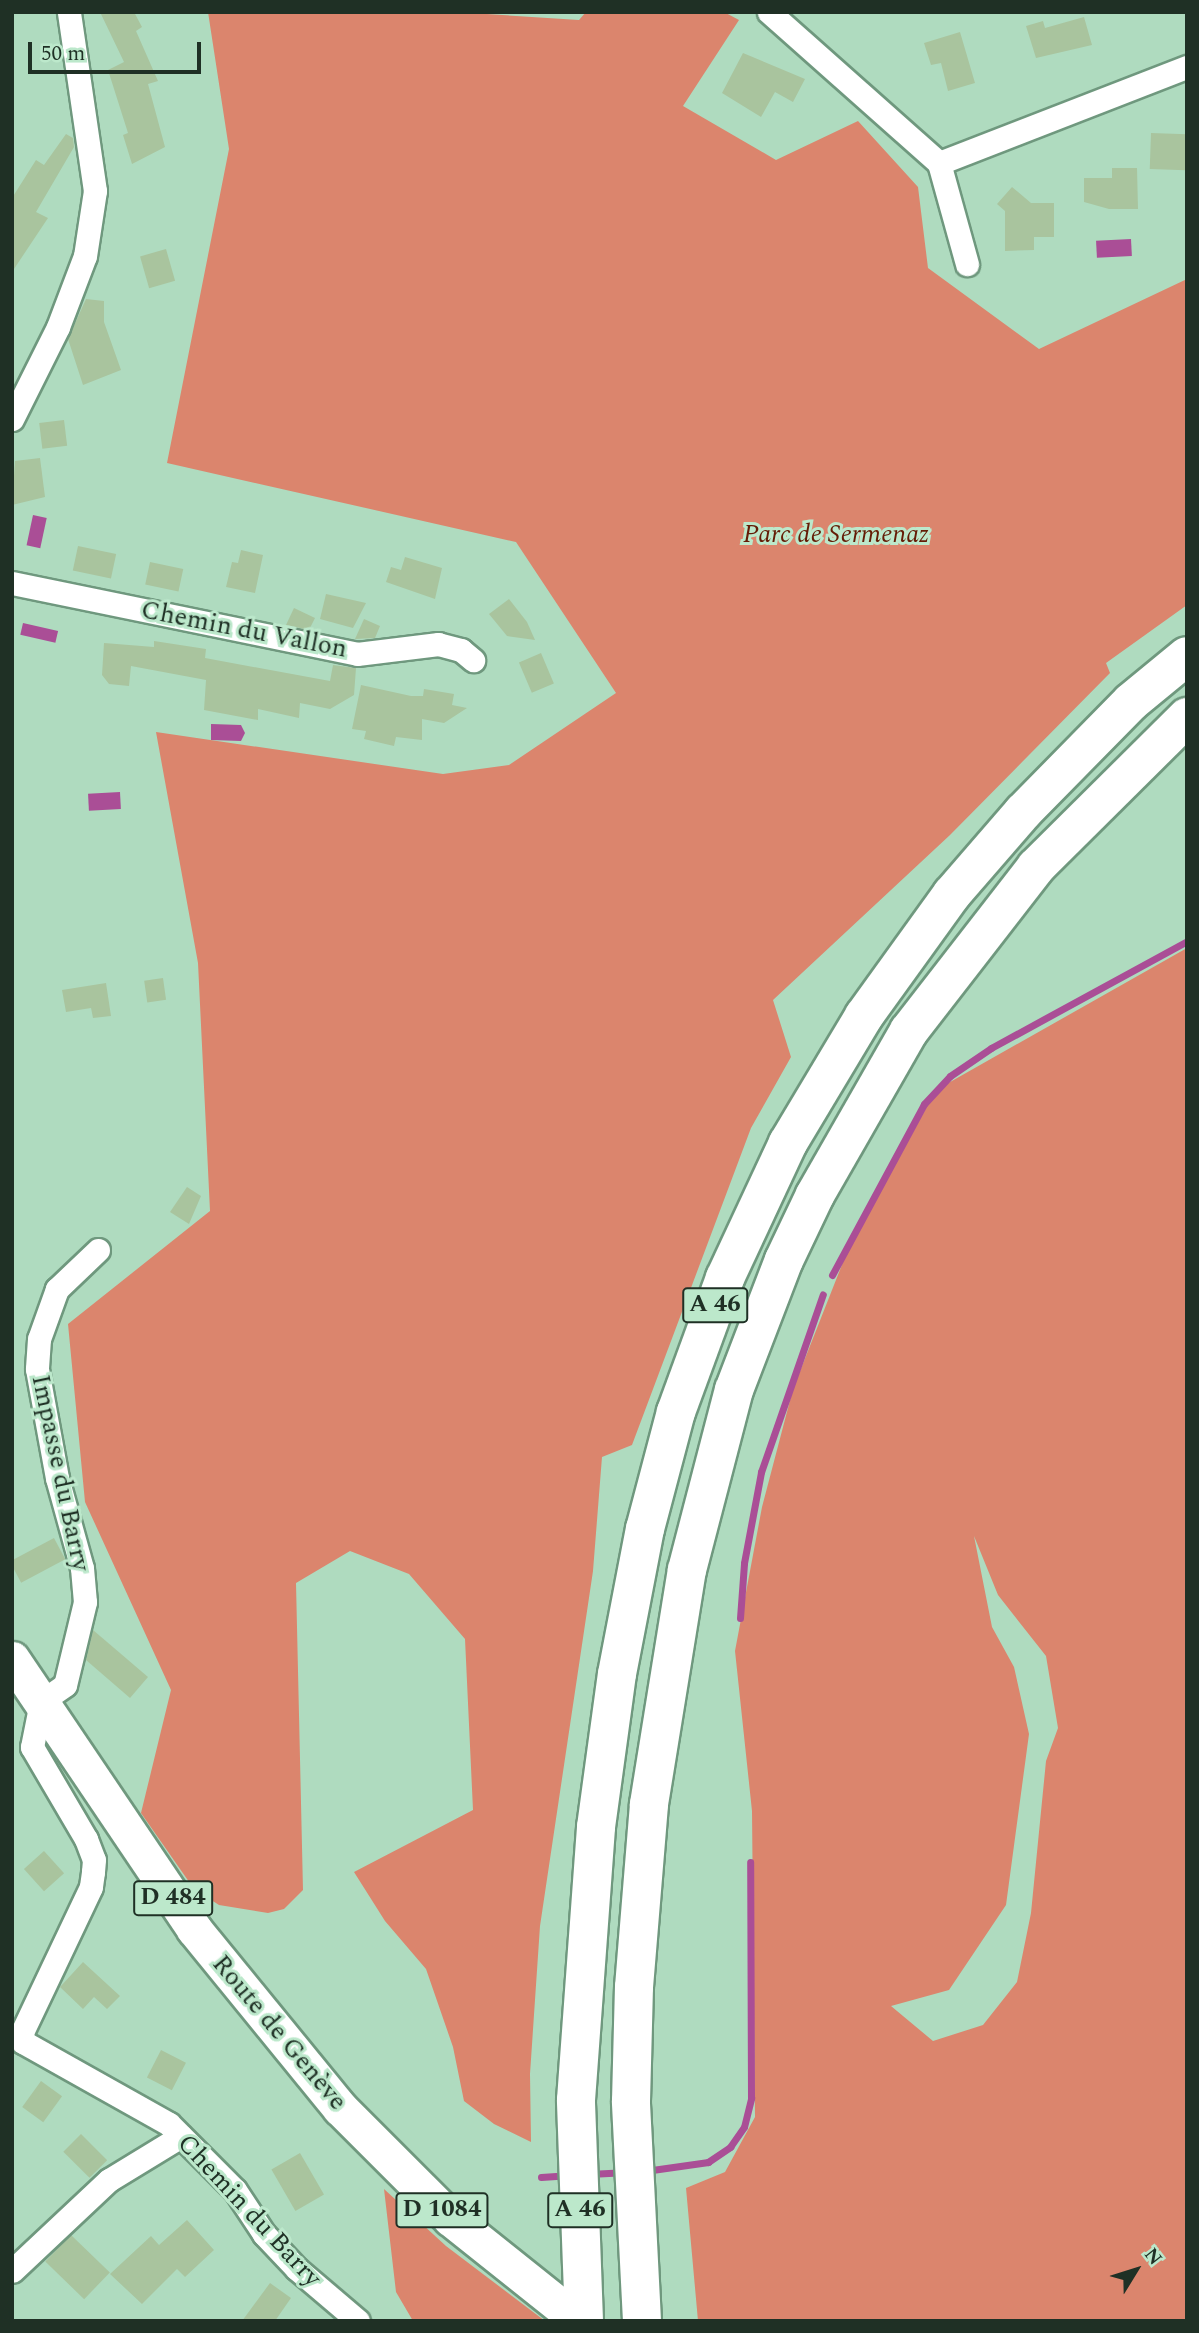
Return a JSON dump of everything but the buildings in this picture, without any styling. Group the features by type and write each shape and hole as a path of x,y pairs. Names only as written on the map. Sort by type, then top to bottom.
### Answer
{"highway":[{"name":"A 46","path":"582,2321 576,2100 596,1827 617,1674 645,1529 676,1412 725,1278 794,1133 905,956 1023,812 1131,702 1187,656"},
{"name":"A 46","path":"642,2321 631,2101 634,1987 649,1804 672,1647 734,1390 784,1260 860,1111 950,975 1052,849 1187,717"}],"main road":[{"name":"Route de Genève","path":"12,1659 194,1929 319,2084 450,2218 582,2321"}],"street":[{"path":"12,419 58,327 85,256 95,191 69,12"},
{"path":"769,12 939,163 967,264"},
{"path":"939,163 1187,67"},
{"name":"Chemin du Vallon","path":"12,583 356,654 438,644 461,650 473,660"},
{"name":"Impasse du Barry","path":"41,1702 65,1685 85,1602 82,1568 57,1478 37,1369 39,1339 57,1289 98,1250"},
{"name":"Chemin du Barry","path":"41,1702 32,1746 94,1860 91,1887 22,2032 23,2042 169,2124 235,2190 264,2234 297,2269 358,2321"},
{"path":"12,2272 109,2180 181,2136"}],"green space":[{"name":"Parc de Sermenaz","path":"208,12 456,12 579,20 586,12 724,12 739,20 683,106 776,160 858,121 918,187 928,268 1039,349 1187,279 1187,605 1106,663 1110,673 950,835 773,1000 791,1057 751,1128 632,1445 602,1457 593,1571 540,1926 530,2074 531,2142 494,2124 464,2101 453,2047 426,1969 385,1921 354,1872 473,1810 465,1639 409,1574 350,1551 296,1583 303,1890 284,1909 268,1913 219,1905 194,1889 141,1813 171,1690 85,1502 68,1324 210,1211 198,963 156,732 443,774 509,765 616,693 516,542 167,463 229,149"},
{"path":"1187,948 1187,2321 698,2321 686,2188 725,2172 755,2117 752,1811 735,1651 762,1507 793,1389 847,1252 936,1090","holes":["974,1536 998,1595 1046,1656 1058,1728 1046,1761 1031,1913 1017,1982 983,2025 933,2041 891,2006 949,1990 1006,1905 1029,1734 1014,1667 992,1627"]},
{"path":"384,2189 446,2246 545,2321 413,2321 396,2292"}],"shaded area":[{"path":"1131,239 1132,256 1097,258 1096,241"},
{"path":"33,515 47,518 40,548 27,545"},
{"path":"23,623 58,631 55,643 20,635"},
{"path":"211,724 241,725 245,733 241,741 211,740"},
{"path":"120,792 121,809 89,811 88,794"}],"waterway":[{"path":"832,1275 924,1104 950,1076 991,1048 1187,941"},
{"path":"740,1618 744,1563 761,1472 823,1294"},
{"path":"645,2171 708,2162 730,2147 744,2127 751,2098 750,1862"},
{"path":"589,2174 623,2172"},
{"path":"541,2177 567,2175"}]}
